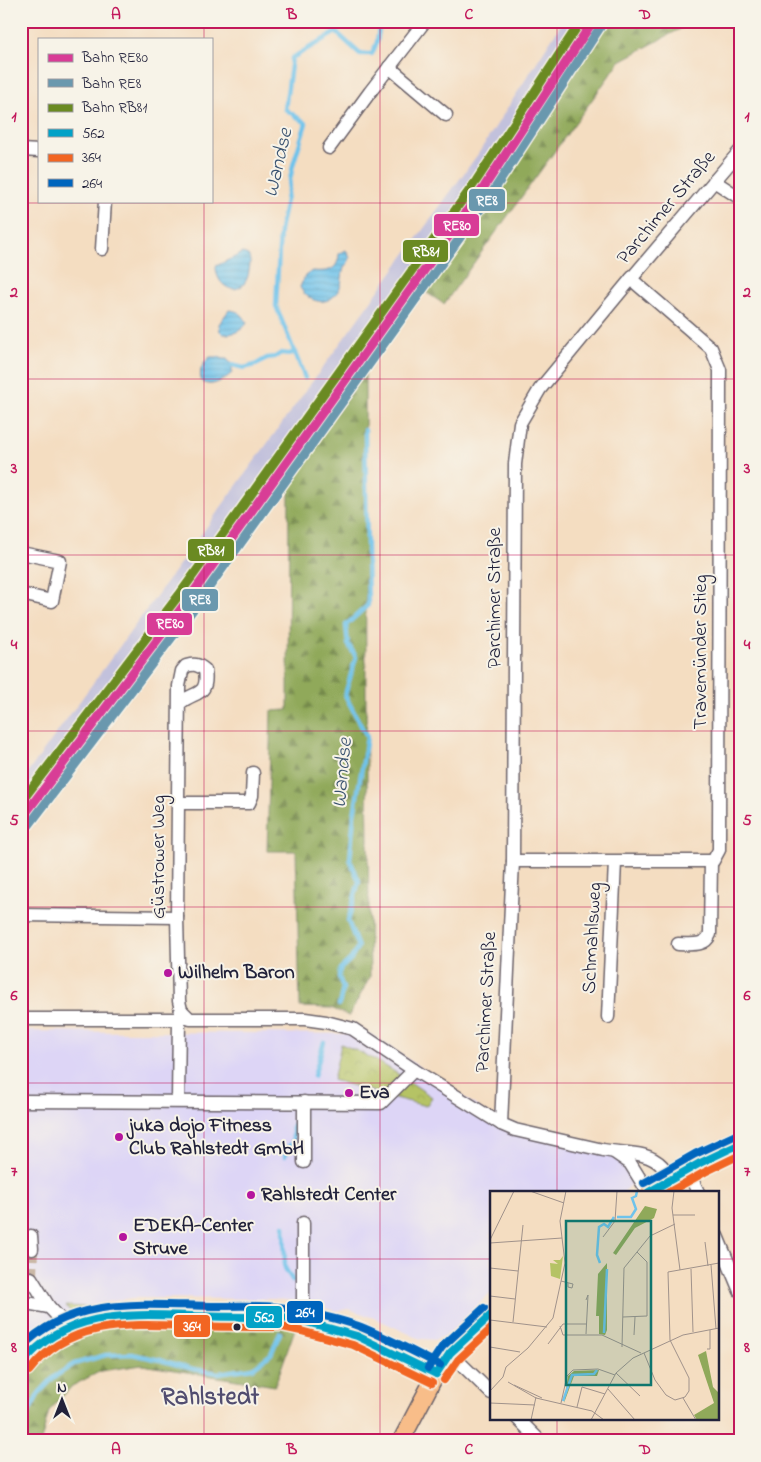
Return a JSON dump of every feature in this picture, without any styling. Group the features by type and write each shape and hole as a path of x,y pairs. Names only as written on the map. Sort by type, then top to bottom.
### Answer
{"main road":[{"path":"650,1191 740,1144"},
{"path":"401,1441 436,1374 450,1353 490,1316"}],"street":[{"path":"329,148 425,21"},
{"path":"389,67 446,115"},
{"path":"21,150 38,151"},
{"name":"Parchimer Straße","path":"501,1124 513,861 515,464 520,423 540,389 740,151"},
{"path":"714,181 740,198"},
{"path":"102,249 105,202"},
{"name":"Travemünder Stieg","path":"631,279 711,348 720,370 719,850 713,861 711,861 710,934 708,939 704,943 678,944"},
{"path":"21,594 52,601 60,561 22,557"},
{"name":"Güstrower Weg","path":"178,1101 180,1015 177,917 179,704"},
{"path":"178,803 250,803 252,801 253,773"},
{"path":"513,861 711,861"},
{"name":"Schmahlsweg","path":"608,1017 615,862"},
{"path":"21,915 177,917"},
{"path":"21,1019 180,1015 190,1018 305,1020 340,1025 353,1030 501,1124 515,1130 614,1152 639,1154 661,1165 671,1179"},
{"path":"21,1101 381,1103 414,1070"},
{"path":"304,1102 304,1162"},
{"path":"614,1152 630,1163 647,1191"},
{"path":"687,1170 698,1191"},
{"path":"303,1223 303,1303 316,1324"},
{"path":"31,1236 32,1249"},
{"path":"718,1238 740,1291"},
{"path":"31,1278 49,1308 69,1328"},
{"path":"21,1302 49,1308"},
{"path":"21,1365 41,1343 69,1328 97,1320 126,1315 283,1317 357,1336 436,1374"},
{"path":"450,1353 490,1392"},
{"path":"519,1420 540,1441"}],"shaded area":[{"path":"563,21 607,21 511,169 289,478 162,650 21,829 21,782 478,154"},
{"path":"21,1031 371,1034 494,1118 622,1151 636,1169 634,1181 624,1191 490,1191 490,1293 448,1334 435,1340 420,1339 377,1319 349,1309 336,1311 305,1302 275,1299 132,1298 101,1303 71,1312 43,1327 21,1352"}],"green space":[{"path":"607,21 695,21 620,61 444,304 424,291 511,169"},
{"path":"365,373 366,706 370,977 349,1016 331,1008 300,1007 296,851 267,851 271,711 288,710 289,478"},
{"path":"341,1044 358,1051 403,1077 385,1095 333,1080"},
{"path":"407,1080 432,1097 426,1106 391,1097"},
{"path":"66,1306 95,1307 73,1315"},
{"path":"128,1321 296,1326 275,1386 142,1365 101,1371 72,1386 49,1411 41,1441 21,1441 22,1385 43,1352 71,1335 98,1325"}],"water":[{"path":"346,250 350,258 342,274 340,288 334,296 329,300 318,301 307,296 300,287 305,276 312,271 326,271 334,268 339,254"},
{"path":"243,253 248,255 250,261 247,279 243,285 231,289 221,282 217,275 216,266"},
{"path":"229,310 240,314 247,323 237,332 223,334 220,331 219,324"},
{"path":"210,357 227,359 232,365 232,373 214,384 206,384 202,382 200,374 205,362"}],"waterway":[{"name":"Wandse","path":"305,378 276,306 280,230 293,165 306,123 285,109 292,58 336,32 360,54 372,54 377,42 380,21"},
{"path":"232,365 244,368 281,353 290,354 295,351"},
{"name":"Wandse","path":"339,1005 343,988 339,977 340,969 351,959 358,947 348,921 359,881 350,860 354,815 367,737 345,695 356,657 348,644 346,625 368,605 365,430"},
{"name":"Wandse","path":"314,1076 324,1042"},
{"name":"Wandse","path":"285,1156 286,1149 293,1142 293,1126"},
{"name":"Wandse","path":"284,1226 285,1268 293,1281"},
{"name":"Wandse","path":"21,1427 39,1393 54,1377 74,1364 106,1355 132,1354 218,1373 253,1368 271,1354 280,1333"}],"tunnel":[{"path":"31,1278 32,1249"}],"rail line":[{"name":"RB81","path":"21,802 179,595 476,181 581,21"},
{"name":"RE80","path":"21,819 187,601 484,187 593,21"},
{"name":"RE8","path":"29,825 195,607 492,193 601,26"}],"transit line":[{"name":"264","path":"644,1183 695,1154 736,1135"},
{"name":"562","path":"651,1191 700,1163 740,1144"},
{"name":"364","path":"671,1191 740,1155"},
{"name":"264","path":"21,1348 41,1331 63,1319 86,1311 136,1305 259,1306 295,1309 348,1322 440,1365"},
{"name":"264","path":"428,1368 442,1347 484,1308"},
{"name":"562","path":"21,1365 38,1347 57,1334 77,1325 99,1319 144,1315 283,1317 357,1336 436,1374"},
{"name":"562","path":"436,1374 450,1353 490,1316"},
{"name":"364","path":"29,1371 45,1354 63,1342 82,1333 103,1328 146,1325 282,1327 353,1345 432,1383"},
{"name":"364","path":"444,1380 458,1360 490,1330"}],"place":[{"name":"Wilhelm Baron","path":"168,973"},
{"name":"Eva","path":"349,1093"},
{"name":"juka dojo Fitness Club Rahlstedt GmbH","path":"119,1137"},
{"name":"Rahlstedt Center","path":"251,1195"},
{"name":"EDEKA-Center Struve","path":"123,1237"}],"district":[{"name":"Rahlstedt","path":"210,1398"}]}
